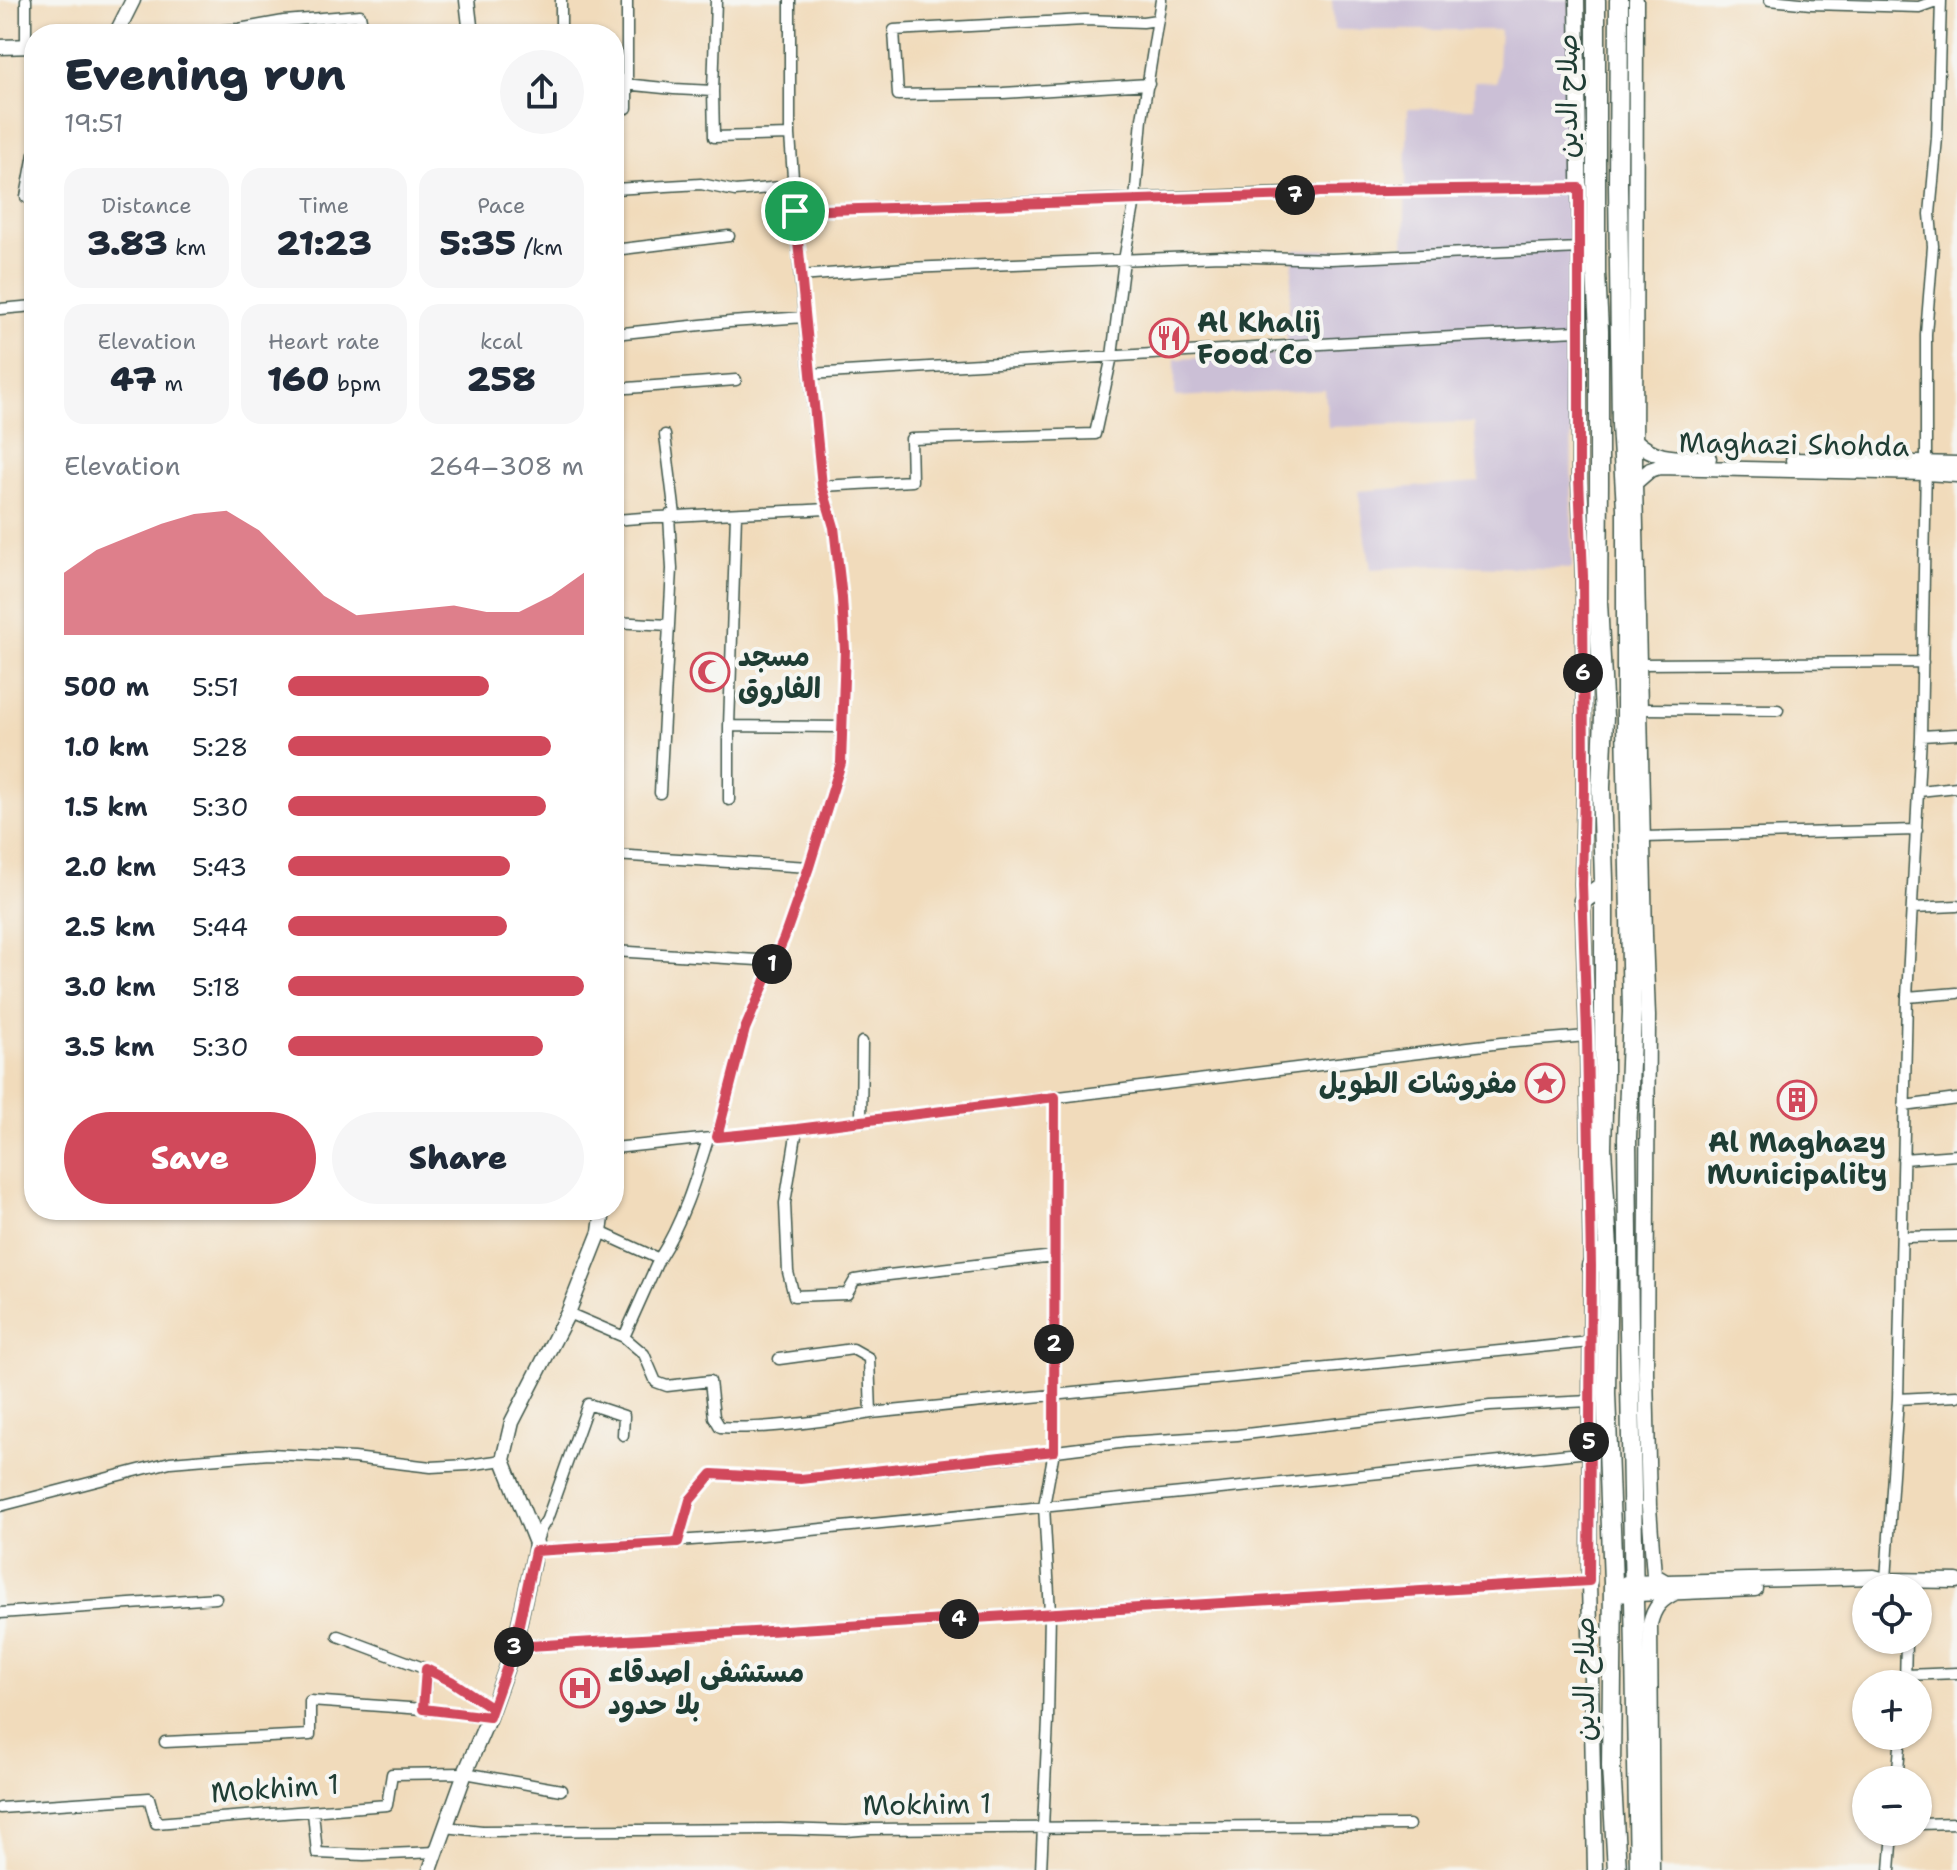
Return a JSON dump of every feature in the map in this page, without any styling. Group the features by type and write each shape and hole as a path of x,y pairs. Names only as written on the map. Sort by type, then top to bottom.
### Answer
{"highway":[{"name":"صلاح الدين","path":"1596,0 1598,602 1604,716 1601,788 1604,885 1602,1148 1608,1248 1606,1393 1613,1589 1611,1766 1617,1870"},
{"name":"صلاح الدين","path":"1619,0 1621,425 1630,485 1626,723 1632,1012 1627,1152 1634,1588 1646,1864"},
{"path":"1599,484 1611,479 1630,485"},
{"path":"1604,716 1626,723"},
{"path":"1583,900 1604,885"},
{"path":"1591,1266 1608,1248"}],"street":[{"path":"26,0 28,24"},
{"path":"122,24 133,0"},
{"path":"467,0 470,24"},
{"path":"561,0 561,24"},
{"path":"627,0 627,108"},
{"path":"716,0 714,137 790,135"},
{"path":"624,1337 689,1200 712,1138 745,1029 784,938 809,867 841,763 845,650 842,598 834,527 822,486 792,186 790,0"},
{"path":"822,486 912,481 911,439 1095,434 1112,356 1135,200 1142,119 1161,0"},
{"path":"1577,0 1583,900 1591,1266 1589,1581 1595,1870"},
{"path":"1636,0 1635,440 1630,485 1640,664 1648,1016 1646,1372 1649,1507 1654,1575 1672,1587"},
{"path":"1770,0 1919,7 1940,0 1937,138 1930,214 1933,246 1926,334 1921,736 1907,997 1898,1399 1886,1574"},
{"path":"267,24 360,15 362,24"},
{"path":"1149,84 1003,93 898,95 894,30 1085,20 1157,20"},
{"path":"0,47 24,46"},
{"path":"624,84 713,91"},
{"path":"624,188 701,184 735,191 792,186"},
{"path":"795,211 1319,192 1579,188"},
{"path":"624,249 729,236"},
{"path":"800,276 921,267 1221,256 1331,259 1580,248"},
{"path":"0,309 24,307"},
{"path":"624,333 805,317"},
{"path":"810,374 1578,331"},
{"path":"624,388 736,380"},
{"path":"660,793 672,569 672,515 665,435"},
{"name":"Maghazi Shohda","path":"1635,440 1659,456 1926,468 1957,475"},
{"name":"Maghazi Shohda","path":"1630,485 1659,467 1926,468 1957,464"},
{"path":"624,519 828,509"},
{"path":"729,800 736,514"},
{"path":"624,623 669,625"},
{"path":"1640,664 1923,662"},
{"path":"1641,709 1778,710"},
{"path":"729,726 842,727"},
{"path":"1921,736 1957,734"},
{"path":"1919,791 1957,787"},
{"path":"1644,837 1917,830"},
{"path":"624,856 809,867"},
{"path":"1913,908 1957,906"},
{"path":"624,952 773,961"},
{"path":"1907,997 1957,993"},
{"path":"624,1147 797,1129 1501,1043 1587,1036"},
{"path":"861,1121 862,1042"},
{"path":"1041,1870 1050,1612 1044,1506 1054,1451 1055,1097"},
{"path":"1904,1106 1957,1099"},
{"path":"797,1129 785,1203 788,1272 794,1296 847,1294 855,1280 880,1276 1054,1256"},
{"path":"1903,1159 1957,1155"},
{"path":"536,1547 503,1460 512,1422 568,1313 600,1232 602,1220"},
{"path":"600,1232 659,1259"},
{"path":"1902,1237 1957,1236"},
{"path":"568,1313 624,1337 644,1354 656,1382 667,1386 710,1381 714,1417 720,1427 741,1428 1590,1342"},
{"path":"779,1359 853,1349 869,1358 871,1413"},
{"path":"1898,1399 1957,1396"},
{"path":"678,1542 690,1500 712,1474 801,1479 1127,1442 1237,1435 1490,1406 1590,1401"},
{"path":"430,1870 514,1647 541,1529 588,1404 624,1416 623,1435"},
{"path":"536,1547 678,1542 1589,1452"},
{"path":"0,1506 170,1462 269,1454 354,1458 431,1467 503,1460"},
{"path":"1613,1589 1852,1578"},
{"path":"514,1647 1589,1581"},
{"path":"1932,1582 1957,1581"},
{"path":"1646,1864 1650,1624 1652,1612 1672,1587"},
{"path":"0,1613 216,1598"},
{"path":"338,1636 451,1681 490,1712"},
{"path":"423,1709 426,1669"},
{"path":"1932,1676 1957,1673"},
{"path":"165,1742 310,1735 310,1701 490,1712"},
{"name":"Mokhim 1","path":"0,1808 149,1798 156,1823 313,1812 387,1805 392,1774 465,1773 561,1790"},
{"path":"313,1812 317,1853 437,1852"},
{"path":"1932,1824 1957,1823"},
{"name":"Mokhim 1","path":"445,1827 482,1831 847,1831 1409,1825"},
{"path":"1890,1870 1892,1846"}],"shaded area":[{"path":"1332,0 1570,0 1572,569 1436,565 1371,569 1358,491 1479,482 1474,422 1328,427 1325,390 1175,397 1175,359 1285,354 1294,250 1404,249 1408,109 1474,108 1474,81 1497,82 1500,30 1334,30"}],"place":[{"name":"Al Khalij Food Co","path":"1169,338"},
{"name":"مسجد الفاروق","path":"710,672"},
{"name":"مفروشات الطويل","path":"1545,1083"},
{"name":"Al Maghazy Municipality","path":"1797,1100"},
{"name":"مستشفى اصدقاء بلا حدود","path":"580,1688"}],"route":[{"path":"795,211 822,486 834,527 842,598 845,650 841,763 784,938 745,1029 717,1137 1055,1097 1054,1451 801,1479 712,1474 690,1500 678,1542 535,1551 514,1647 489,1717 423,1709 426,1669 492,1708 514,1647 1589,1581 1591,1266 1582,884 1584,790 1583,576 1579,478 1579,188 1319,192 795,211"}]}
